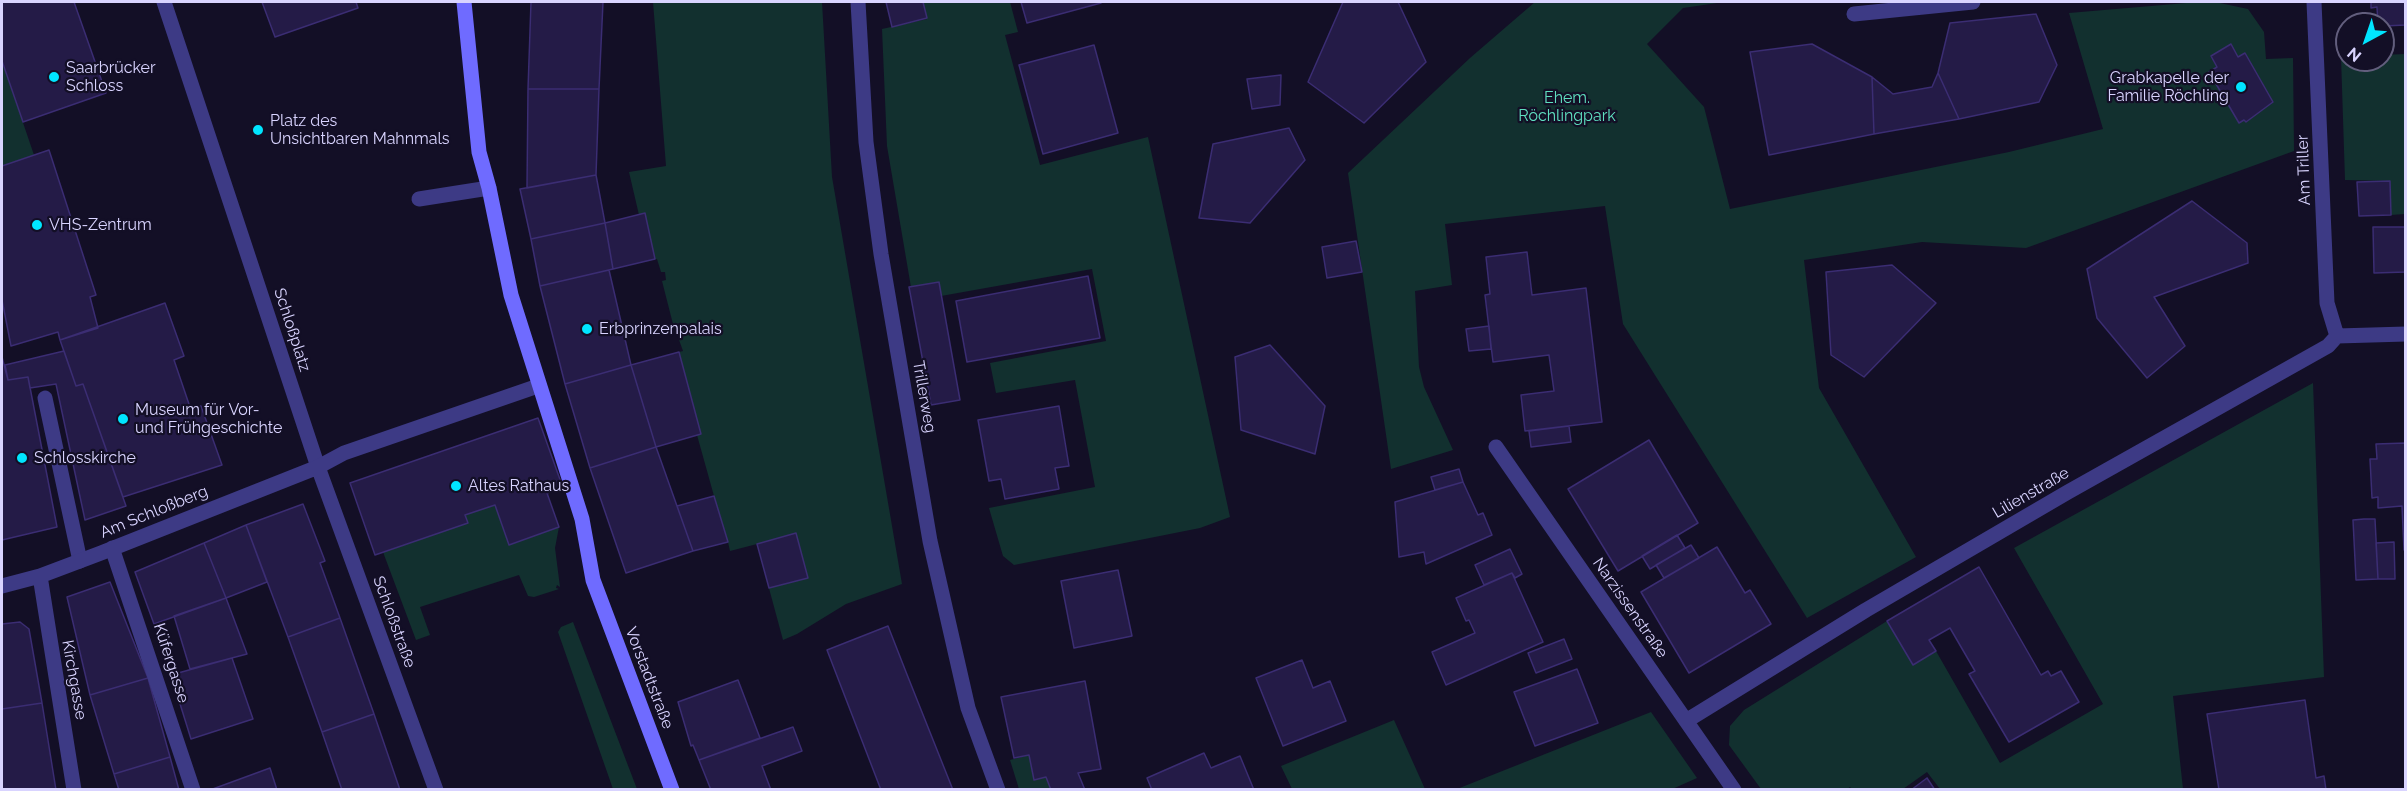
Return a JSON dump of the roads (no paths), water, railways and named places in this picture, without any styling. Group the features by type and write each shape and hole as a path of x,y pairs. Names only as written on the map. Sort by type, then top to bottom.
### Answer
{"main road":[{"path":"464,2 479,152 512,295 538,386"},
{"name":"Vorstadtstraße","path":"538,386 582,519 593,580 672,789"}],"street":[{"name":"Schloßplatz","path":"164,2 318,467"},
{"name":"Trillerweg","path":"858,2 866,142 881,254 930,541 968,708 999,789"},
{"path":"1854,14 1973,2"},
{"name":"Am Triller","path":"2314,2 2327,303 2337,336"},
{"path":"419,199 489,188"},
{"path":"2337,336 2406,334"},
{"name":"Lilienstraße","path":"1686,721 1866,610 2068,492 2328,346 2337,336"},
{"path":"318,467 344,453 538,386"},
{"path":"45,398 80,561"},
{"name":"Narzissenstraße","path":"1496,447 1734,789"},
{"name":"Am Schloßberg","path":"2,585 40,576 318,467"},
{"name":"Schloßstraße","path":"318,467 436,789"},
{"name":"Küfergasse","path":"112,548 193,789"},
{"name":"Kirchgasse","path":"40,576 74,789"}],"place":[{"name":"Saarbrücker Schloss","path":"54,77"},
{"name":"Grabkapelle der Familie Röchling","path":"2241,87"},
{"name":"Platz des Unsichtbaren Mahnmals","path":"258,130"},
{"name":"VHS-Zentrum","path":"37,225"},
{"name":"Erbprinzenpalais","path":"587,329"},
{"name":"Museum für Vor- und Frühgeschichte","path":"123,419"},
{"name":"Schlosskirche","path":"22,458"},
{"name":"Altes Rathaus","path":"456,486"}],"park label":[{"name":"Ehem. Röchlingpark","path":"1567,107"}]}
